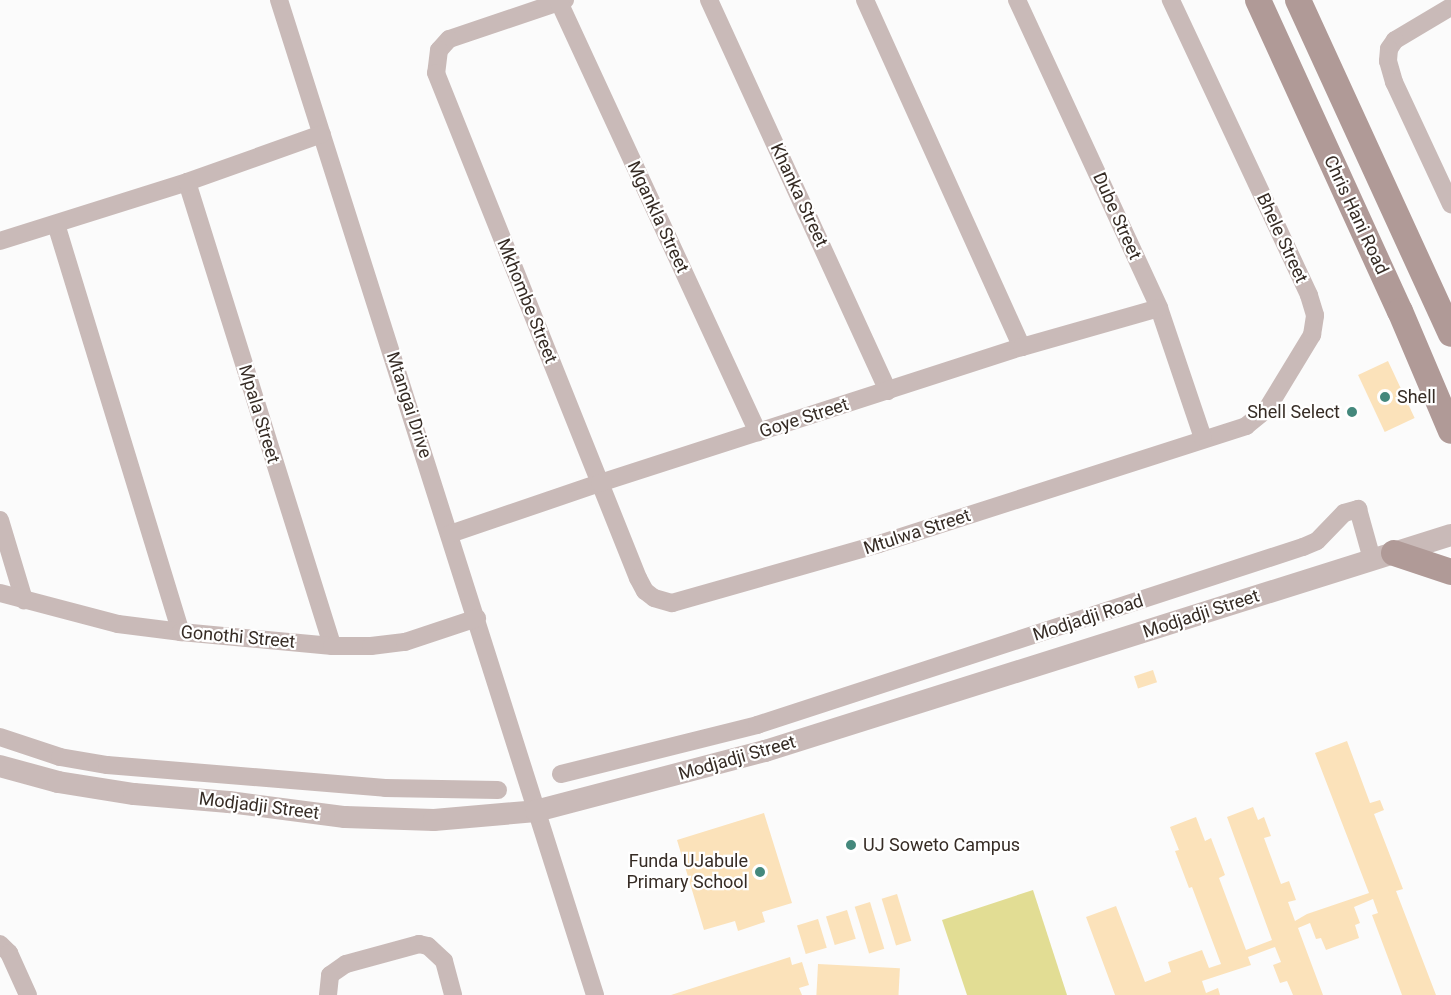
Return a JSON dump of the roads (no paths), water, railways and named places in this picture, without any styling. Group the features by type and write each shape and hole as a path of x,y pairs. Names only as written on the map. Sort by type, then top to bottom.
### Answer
{"main road":[{"name":"Chris Hani Road","path":"1257,0 1400,311 1451,430"},
{"name":"Chris Hani Road","path":"1298,0 1451,334"},
{"path":"1383,556 1451,572"}],"street":[{"name":"Mtangai Drive","path":"279,0 595,995"},
{"name":"Khanka Street","path":"709,0 888,391"},
{"path":"865,0 1023,347"},
{"name":"Dube Street","path":"1017,0 1159,308 1203,438"},
{"name":"Bhele Street","path":"1171,0 1309,295 1315,315 1312,336 1277,395 1259,418 1246,426 1203,438"},
{"name":"Mkhombe Street","path":"562,1 462,33 442,45 437,58 436,73 638,578"},
{"name":"Mgankla Street","path":"562,1 758,432"},
{"path":"1450,6 1395,40 1389,49 1388,61 1394,82 1451,204"},
{"path":"0,241 187,182 322,134"},
{"name":"Mpala Street","path":"187,182 332,646"},
{"path":"56,224 182,632"},
{"name":"Goye Street","path":"450,534 600,483 1023,347 1159,308"},
{"name":"Mtulwa Street","path":"638,578 645,591 654,598 672,603 685,601 879,544 1203,438"},
{"name":"Modjadji Road","path":"561,774 757,725 1303,547 1317,541 1344,513 1358,509 1383,556"},
{"path":"0,520 24,600"},
{"name":"Modjadji Street","path":"0,766 58,782 134,794 382,819 434,820 536,811 765,751 1451,535"},
{"name":"Gonothi Street","path":"0,593 118,624 332,646 371,646 405,642 477,618"},
{"path":"757,725 765,751"},
{"path":"0,737 60,757 106,765 385,788 498,790"},
{"path":"382,819 385,788"},
{"path":"0,944 9,953 28,995"},
{"path":"328,995 330,975 346,964 418,944 428,946 444,961 453,995"}],"place":[{"name":"Shell","path":"1385,397"},
{"name":"Shell Select","path":"1352,412"},
{"name":"UJ Soweto Campus","path":"851,845"},
{"name":"Funda UJabule Primary School","path":"760,872"}]}
